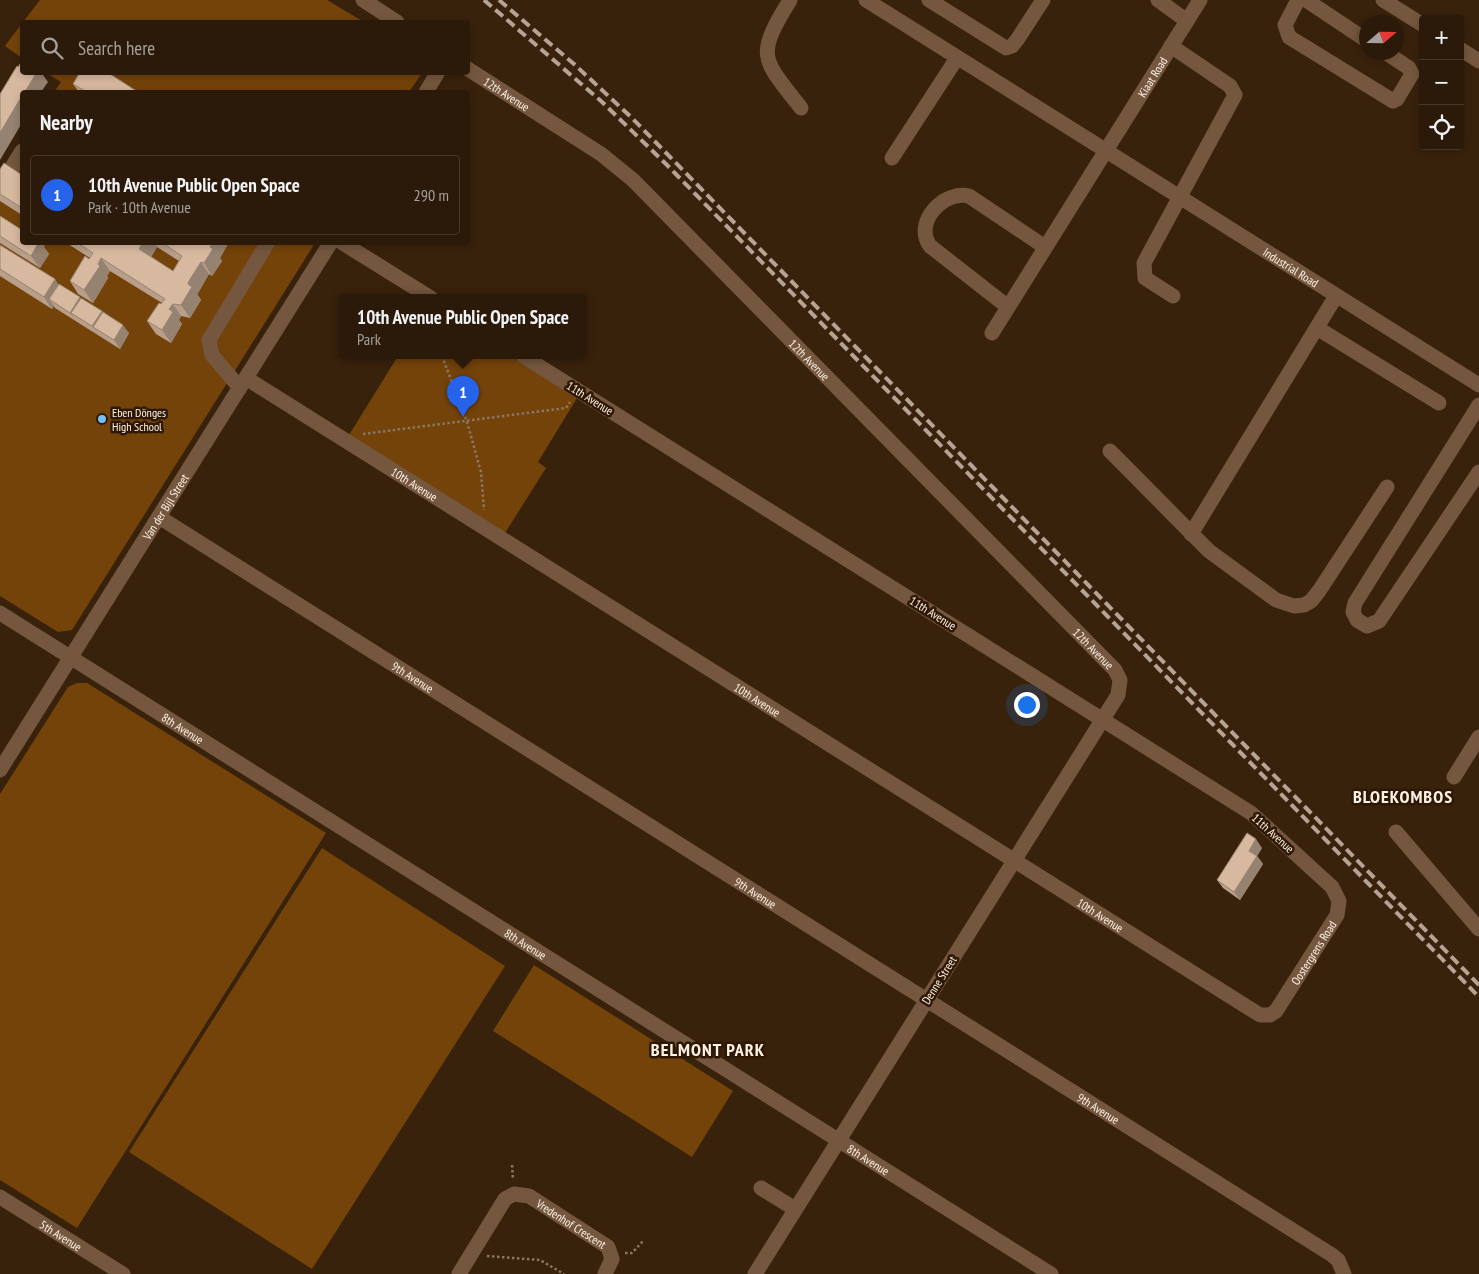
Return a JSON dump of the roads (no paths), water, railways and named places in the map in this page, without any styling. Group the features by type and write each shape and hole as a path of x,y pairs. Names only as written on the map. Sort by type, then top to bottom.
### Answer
{"street":[{"path":"362,0 394,20"},
{"path":"790,0 767,43 766,53 774,75 801,108"},
{"name":"Industrial Road","path":"866,0 1180,199 1479,385"},
{"path":"929,0 1006,48 1012,46 1017,40 1043,0"},
{"path":"1158,0 1187,21"},
{"name":"Kiaat Road","path":"992,333 1200,0"},
{"path":"1298,0 1284,25 1289,37 1393,101 1401,94 1412,74 1409,68 1397,60"},
{"path":"1306,0 1359,35"},
{"path":"1384,0 1419,22"},
{"path":"1171,46 1230,86 1235,95 1143,268 1145,278 1173,296"},
{"path":"1464,52 1479,61"},
{"path":"892,158 957,58"},
{"name":"12th Avenue","path":"470,70 607,158 633,180 1115,670 1121,685"},
{"path":"427,90 436,75"},
{"path":"0,186 20,154"},
{"path":"1008,307 930,246 925,239 924,231 929,217 943,200 962,194 969,196 1045,247"},
{"name":"10th Avenue","path":"266,245 209,340 212,355 243,383 346,440 1260,1015 1270,1014"},
{"name":"Van der Bijl Street","path":"0,770 329,245"},
{"path":"346,245 425,294"},
{"path":"1191,534 1336,296"},
{"path":"1317,328 1439,403"},
{"name":"11th Avenue","path":"527,359 1251,813 1332,887"},
{"path":"1479,405 1355,603 1353,612 1357,620 1367,626 1379,621 1479,472"},
{"path":"1110,450 1191,534 1221,560 1276,600 1294,606 1311,601 1319,591 1388,487"},
{"name":"9th Avenue","path":"159,517 1332,1255 1338,1260 1344,1274"},
{"name":"8th Avenue","path":"0,613 1052,1274"},
{"name":"Denne Street","path":"755,1274 1118,695 1121,685"},
{"path":"1454,777 1479,737"},
{"path":"1396,832 1479,929"},
{"name":"Oostergrens Road","path":"1270,1014 1280,1006 1337,915 1339,901 1332,887"},
{"path":"762,1188 796,1209"},
{"name":"Vredenhof Crescent","path":"459,1274 505,1199 519,1193 529,1196 604,1244 611,1252 611,1264 606,1274"},
{"name":"5th Avenue","path":"0,1197 123,1274"}],"railway":[{"path":"484,0 601,101 667,165 1479,997"},
{"path":"499,0 574,64 632,118 1479,985"}],"place":[{"name":"10th Avenue Public Open Space","path":"463,417"},
{"name":"Eben Dönges High School","path":"102,419"}],"district":[{"name":"BLOEKOMBOS","path":"1403,796"},
{"name":"BELMONT PARK","path":"708,1049"}]}
